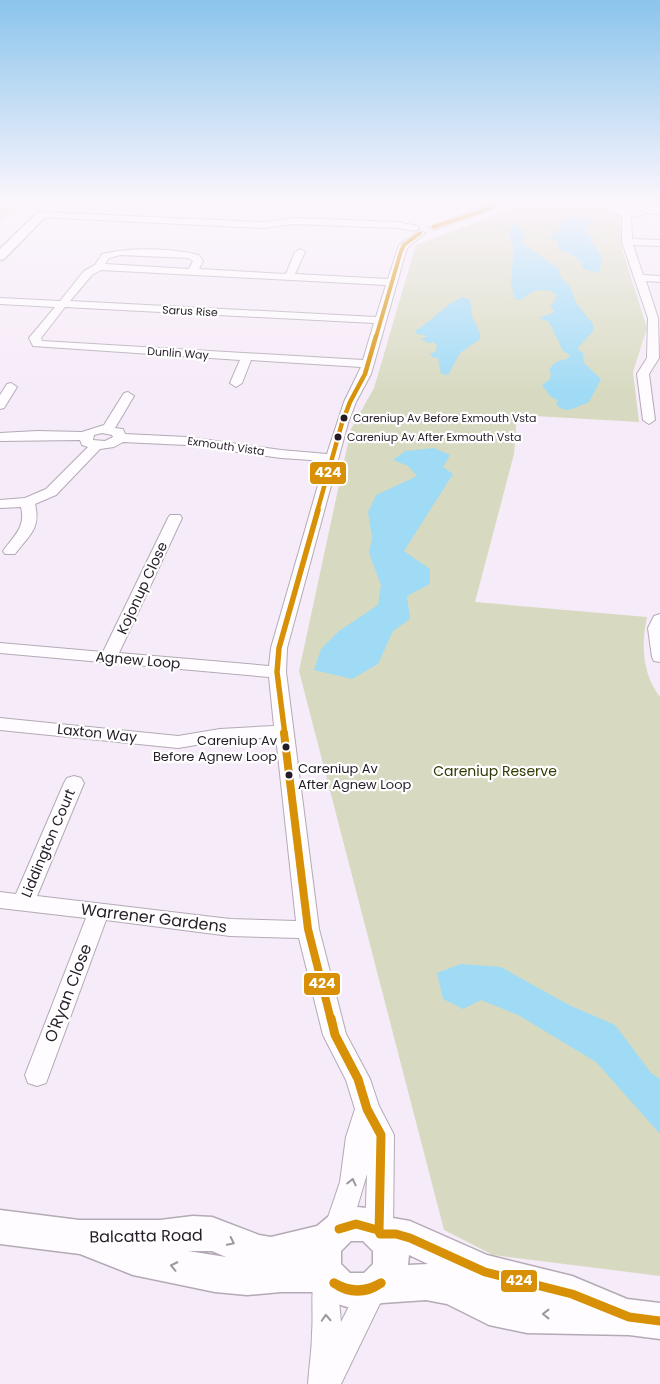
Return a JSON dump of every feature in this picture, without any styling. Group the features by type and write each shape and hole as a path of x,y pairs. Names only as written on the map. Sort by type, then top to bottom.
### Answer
{"street":[{"path":"192,272 195,266"},
{"path":"289,277 294,266"},
{"path":"324,1384 376,1287 387,1275 391,1262 388,1245 380,1233 381,1135 367,1109 358,1079 334,1035 308,929 277,672 279,648 331,458 350,402 368,364 397,266"},
{"path":"635,266 653,318 657,358 643,374 649,420"},
{"path":"62,304 88,273 99,267 392,282"},
{"path":"639,278 660,279"},
{"name":"Sarus Rise","path":"0,301 380,320"},
{"name":"Dunlin Way","path":"62,304 35,338 37,344 368,364"},
{"path":"236,383 247,357"},
{"path":"0,405 11,387"},
{"path":"108,429 128,396"},
{"path":"0,504 28,502 51,492 97,430 108,429 118,432 120,438"},
{"path":"0,437 37,434 91,440"},
{"name":"Exmouth Vista","path":"91,440 114,442 120,438 186,440 280,454 331,458"},
{"path":"10,551 29,525 31,518 28,502"},
{"name":"Kojonup Close","path":"109,657 176,518"},
{"path":"660,619 656,628 660,656"},
{"name":"Agnew Loop","path":"0,648 277,672"},
{"name":"Laxton Way","path":"0,724 178,742 220,735 284,731"},
{"name":"Liddington Court","path":"23,903 74,783"},
{"name":"Warrener Gardens","path":"0,900 99,910 238,929 276,932 308,929"},
{"name":"O'Ryan Close","path":"37,1075 99,910"},
{"path":"324,1384 327,1331 327,1276 322,1257 333,1235 353,1182 359,1137 367,1109"},
{"path":"333,1235 347,1225 362,1224 380,1233 396,1234 410,1238 485,1272 572,1294 645,1319"},
{"name":"Balcatta Road","path":"0,1227 79,1237 212,1234 226,1238 245,1248 271,1255 310,1246 333,1235"},
{"name":"Balcatta Road","path":"79,1237 133,1257 215,1274 247,1277 281,1274 327,1276"},
{"path":"327,1276 337,1286 349,1291 361,1292 376,1287 426,1282 448,1286 467,1294 489,1307 527,1315 645,1319"}],"green space":[{"name":"Careniup Reserve","path":"410,266 627,266 647,328 633,372 639,422 517,415 514,454 475,602 647,617 644,658 646,669 660,697 660,1276 493,1255 444,1230 299,671 351,429 374,388"}],"water":[{"path":"512,266 554,266 559,269 561,278 569,285 577,304 593,324 593,331 577,349 583,353 584,363 601,379 589,402 572,409 560,408 556,404 558,400 551,397 542,385 550,379 549,370 554,363 568,358 570,355 563,351 549,322 539,318 555,312 550,306 555,301 556,294 542,290 533,292 521,300 515,299 511,283"},
{"path":"582,266 601,266 598,273"},
{"path":"463,297 470,300 472,316 480,334 480,339 460,353 448,375 441,374 438,358 432,357 430,354 436,351 437,345 421,339 428,336 417,334 415,331 450,304"},
{"path":"434,448 450,455 443,467 453,474 404,551 430,569 430,584 407,596 410,619 393,631 378,664 352,679 314,670 321,649 339,631 378,605 381,585 369,553 372,538 368,512 376,495 417,476 408,466 393,460 405,451"},
{"path":"461,964 501,967 569,1005 615,1025 651,1073 660,1079 660,1134 596,1062 518,1015 481,1000 463,1009 443,999 437,973"}],"transit line":[{"name":"424","path":"379,1232 381,1135 367,1109 358,1079 335,1035 308,929 277,672 279,648 342,423 350,402 365,374 397,266"},
{"name":"424","path":"339,1229 356,1224 374,1229"},
{"name":"424","path":"380,1234 396,1234 410,1238 485,1272 572,1294 629,1317 660,1321"},
{"name":"424","path":"334,1283 352,1290 369,1289 381,1283"},
{"name":"424","path":"334,1283 345,1290 358,1292 376,1287 381,1283"}],"place":[{"name":"Careniup Av Before Exmouth Vsta","path":"344,418"},
{"name":"Careniup Av After Exmouth Vsta","path":"338,437"},
{"name":"Careniup Av Before Agnew Loop","path":"286,747"},
{"name":"Careniup Av After Agnew Loop","path":"289,775"}]}
